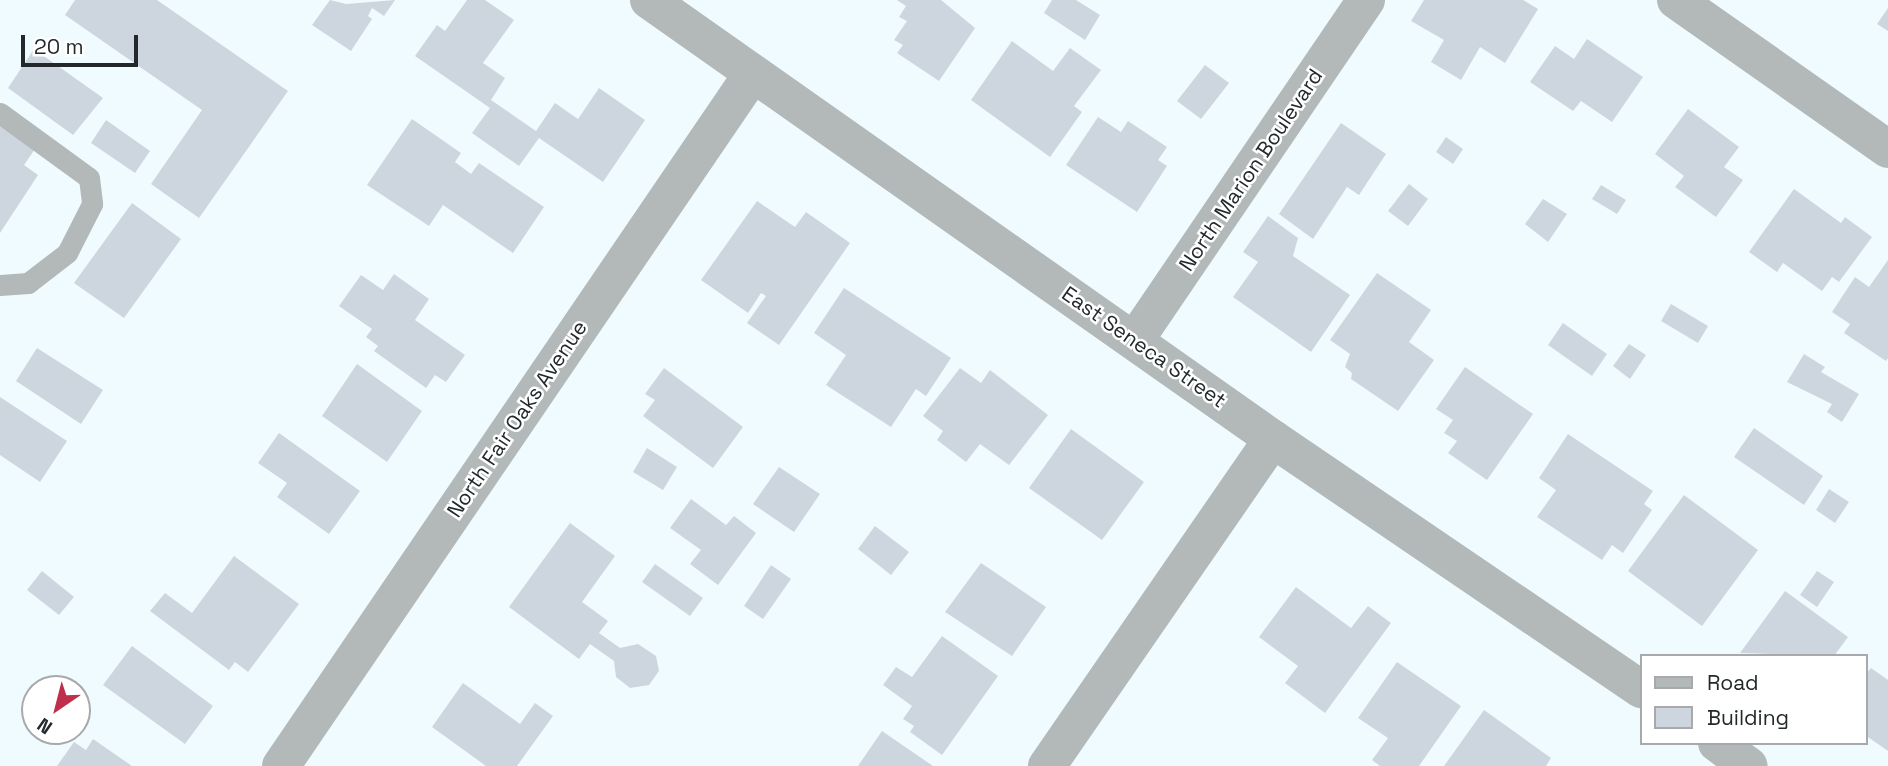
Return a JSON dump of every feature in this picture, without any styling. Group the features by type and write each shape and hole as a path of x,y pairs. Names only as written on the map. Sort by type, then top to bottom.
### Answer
{"street":[{"name":"East Seneca Street","path":"649,0 1273,439 1640,689"},
{"name":"North Marion Boulevard","path":"1135,340 1366,0"},
{"path":"1676,0 1888,149"},
{"name":"North Fair Oaks Avenue","path":"281,766 753,73"},
{"path":"1047,766 1273,439"},
{"path":"1720,745 1749,766"}],"lane":[{"path":"0,113 89,178 92,204 67,253 27,283 0,285"}],"building":[{"path":"75,0 157,0 288,91 199,218 151,184 202,110 65,15"},
{"path":"330,0 346,4 395,0 384,16 372,8 368,16 372,19 351,51 312,25"},
{"path":"467,0 485,0 514,20 483,63 505,78 491,100 536,131 555,103 578,119 599,88 645,120 603,182 539,138 519,166 472,133 490,108 415,56 437,25 445,31"},
{"path":"897,0 941,0 975,28 939,81 897,53 903,45 894,40 907,21 899,17 906,6"},
{"path":"1052,0 1076,0 1100,15 1085,40 1044,13"},
{"path":"1424,0 1523,0 1538,9 1505,63 1480,47 1461,80 1431,62 1444,40 1411,21"},
{"path":"1888,8 1888,31 1877,24"},
{"path":"1587,39 1643,77 1612,122 1581,101 1573,111 1530,82 1555,46 1574,59"},
{"path":"1012,41 1053,71 1070,48 1101,70 1074,106 1082,112 1050,157 971,100"},
{"path":"34,49 103,98 73,135 8,88"},
{"path":"1205,65 1229,83 1201,119 1177,101"},
{"path":"1688,109 1739,147 1724,167 1743,180 1716,217 1675,187 1684,176 1655,154"},
{"path":"1098,117 1121,132 1128,121 1167,147 1158,160 1167,166 1137,212 1066,165"},
{"path":"412,119 461,153 455,162 471,174 479,163 544,207 513,253 443,205 429,226 367,185"},
{"path":"106,120 150,151 135,173 91,143"},
{"path":"1341,123 1386,154 1359,195 1347,187 1313,239 1279,214"},
{"path":"0,126 35,149 24,165 38,175 0,233"},
{"path":"1446,137 1463,149 1453,164 1436,152"},
{"path":"1409,184 1428,199 1408,226 1388,211"},
{"path":"1601,185 1626,200 1617,214 1592,199"},
{"path":"1794,189 1841,223 1845,217 1872,237 1839,282 1832,277 1822,291 1783,263 1777,272 1749,252"},
{"path":"1543,199 1567,214 1548,242 1525,224"},
{"path":"757,201 795,227 806,212 850,243 779,345 747,323 766,296 761,293 748,313 701,280"},
{"path":"132,203 181,239 124,318 74,283"},
{"path":"1268,216 1298,238 1293,256 1350,295 1311,352 1233,297 1258,262 1243,252"},
{"path":"1888,260 1886,361 1844,333 1850,324 1832,312 1855,277 1869,287"},
{"path":"1377,273 1431,310 1409,342 1434,360 1398,411 1351,379 1352,373 1345,367 1350,354 1330,340"},
{"path":"394,274 429,299 415,320 465,355 446,382 435,375 426,388 374,351 378,346 366,337 372,329 339,306 361,275 383,290"},
{"path":"844,288 951,358 926,396 916,389 891,427 826,385 846,355 814,333"},
{"path":"1671,304 1708,326 1698,343 1661,321"},
{"path":"1563,323 1607,354 1592,376 1548,345"},
{"path":"1629,344 1646,355 1630,379 1613,366"},
{"path":"37,348 103,390 81,424 16,381"},
{"path":"1804,354 1825,367 1821,372 1859,394 1842,422 1827,412 1832,404 1787,382"},
{"path":"357,364 422,411 387,462 322,416"},
{"path":"1465,367 1533,414 1487,480 1448,453 1457,441 1444,433 1453,420 1436,409"},
{"path":"664,368 743,427 713,468 643,416 655,400 645,394"},
{"path":"960,368 981,383 990,370 1048,415 1009,465 980,444 966,462 937,440 943,431 923,416"},
{"path":"0,397 67,441 40,482 0,455"},
{"path":"1754,428 1823,476 1804,505 1734,457"},
{"path":"1071,429 1144,482 1102,540 1029,488"},
{"path":"279,433 360,491 329,534 277,497 287,483 258,463"},
{"path":"1568,434 1653,491 1644,504 1652,510 1623,553 1612,545 1602,560 1537,517 1556,490 1539,478"},
{"path":"647,448 677,467 663,490 633,472"},
{"path":"779,467 820,494 794,532 753,504"},
{"path":"1829,489 1849,502 1835,523 1816,510"},
{"path":"1684,495 1758,550 1702,626 1628,571"},
{"path":"691,499 726,525 734,516 756,533 718,585 690,564 701,550 670,528"},
{"path":"570,523 615,556 582,602 608,621 599,633 620,648 638,644 656,656 659,671 649,685 630,688 616,677 614,661 590,644 579,659 509,607"},
{"path":"875,526 909,552 891,575 858,549"},
{"path":"234,556 299,604 248,672 235,662 229,670 150,611 165,593 192,613"},
{"path":"981,563 1046,607 1012,656 945,612"},
{"path":"655,564 703,598 690,616 642,582"},
{"path":"771,565 791,579 763,619 744,606"},
{"path":"42,571 74,597 59,615 27,590"},
{"path":"1817,571 1834,582 1817,607 1800,595"},
{"path":"1296,587 1351,628 1368,606 1391,623 1325,713 1285,683 1298,666 1259,637"},
{"path":"1785,591 1848,637 1835,654 1740,653"},
{"path":"942,636 998,676 942,755 910,732 914,726 903,719 912,706 883,685 896,667 912,677"},
{"path":"132,646 213,706 185,744 103,685"},
{"path":"1397,662 1461,706 1419,766 1380,766 1372,760 1388,738 1358,718"},
{"path":"1871,668 1888,680 1888,751 1867,736 1867,673"},
{"path":"463,683 520,724 535,703 553,716 517,766 486,766 432,727"},
{"path":"1484,710 1551,758 1546,766 1444,766"},
{"path":"882,731 933,766 858,766"},
{"path":"93,739 132,766 57,766 72,745 78,745 86,750"}]}
